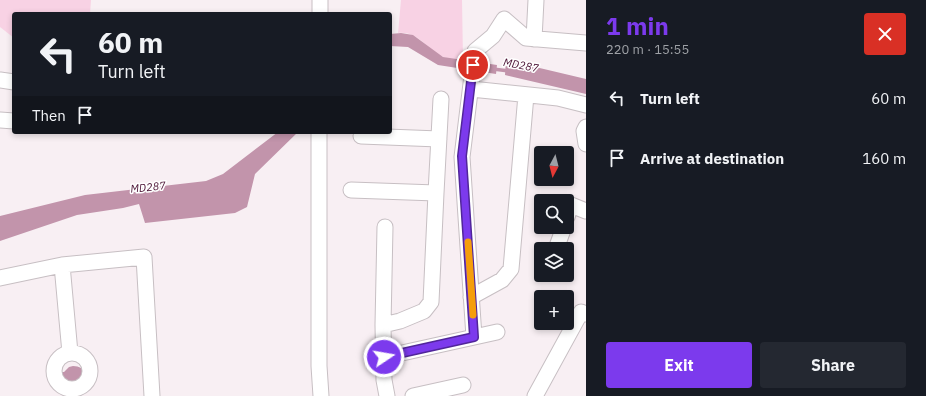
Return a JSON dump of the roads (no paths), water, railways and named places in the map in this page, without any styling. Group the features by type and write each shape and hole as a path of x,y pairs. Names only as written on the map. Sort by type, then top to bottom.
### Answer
{"street":[{"path":"320,0 320,12"},
{"path":"534,39 536,0"},
{"path":"474,337 462,156 475,51 493,36 504,20 526,38 586,42"},
{"path":"0,80 12,82"},
{"path":"471,85 526,95 558,98 586,105"},
{"path":"471,297 502,280 511,269 526,95"},
{"path":"383,326 424,311 431,302 441,98"},
{"path":"0,120 12,121"},
{"path":"586,127 584,131 586,144"},
{"path":"319,134 319,366 321,396"},
{"path":"361,136 439,138"},
{"path":"351,190 436,193"},
{"path":"574,206 586,211"},
{"path":"385,226 383,326 384,380 386,396"},
{"path":"0,278 62,265 144,257 152,396"},
{"path":"62,265 70,353"},
{"path":"535,396 581,312 586,314"},
{"path":"384,357 497,332"},
{"path":"70,353 82,355 86,359 89,364 90,375 84,385 68,392 57,382 53,370 55,363 59,358 64,354 70,353"},
{"path":"414,396 463,385"}],"water":[{"path":"401,33 413,35 443,57 497,65 496,74 438,65 408,47 392,46 392,34"},
{"path":"506,60 586,79 586,94 505,75"},
{"path":"275,134 296,134 255,174 247,207 235,213 145,223 139,204 77,215 0,241 0,216 85,195 206,181 223,174"},
{"path":"69,367 79,367 84,371 85,375 82,380 71,382 64,379 57,379 57,372 64,372"}],"waterway":[{"name":"MD287","path":"493,69 509,71"}]}
